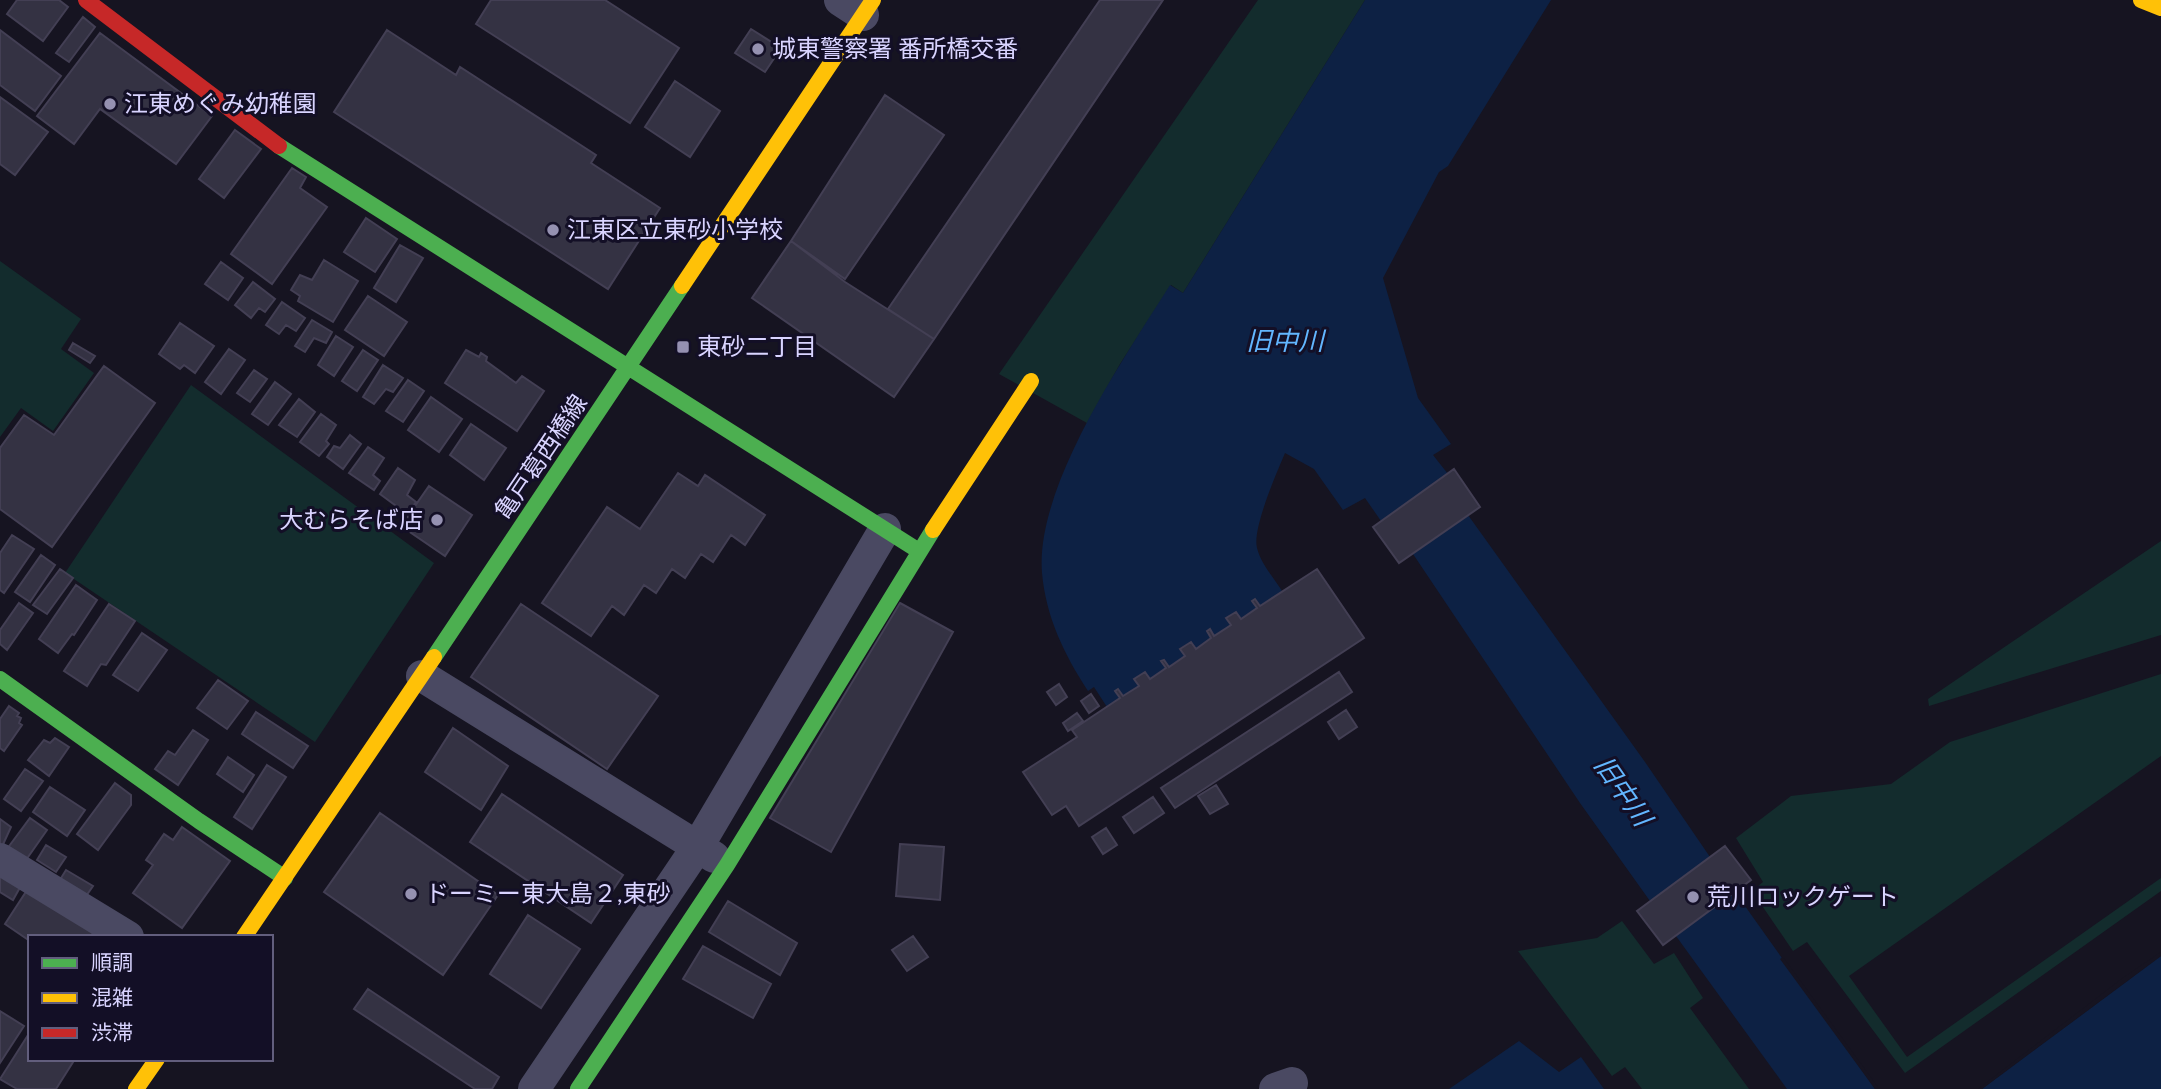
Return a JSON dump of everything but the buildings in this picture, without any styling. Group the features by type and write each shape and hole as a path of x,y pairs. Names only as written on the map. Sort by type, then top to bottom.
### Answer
{"street":[{"path":"86,0 275,143 919,551"},
{"path":"2141,0 2161,8"},
{"name":"亀戸葛西橋線","path":"245,935 629,366 859,5"},
{"path":"578,1089 727,865 919,551 1031,381"},
{"path":"534,1089 698,846 886,529"},
{"path":"422,676 727,865"},
{"path":"0,679 199,821 285,878"},
{"path":"0,859 125,935"},
{"path":"138,1088 156,1061"}],"green space":[{"path":"1258,0 1365,0 1183,293 1171,285 1120,364 1087,423 999,374"},
{"path":"0,261 81,319 61,349 94,373 53,431 21,408 0,437"},
{"path":"191,385 434,563 315,742 65,573"},
{"path":"2161,541 2161,635 1929,706 1928,699"},
{"path":"2161,674 2161,756 1849,976 1907,1057 2161,878 2161,891 1905,1073 1807,942 1793,951 1752,891 1763,882 1736,838 1791,796 1891,784 1950,742"},
{"path":"1622,921 1654,964 1674,953 1703,998 1690,1008 1749,1089 1642,1089 1625,1067 1612,1076 1518,951 1597,938"}],"water":[{"name":"旧中川","path":"1365,0 1551,0 1448,166 1439,172 1383,278 1418,398 1451,444 1433,455 1448,474 1381,521 1365,498 1343,510 1314,469 1285,453 1266,500 1256,539 1261,560 1282,591 1260,606 1255,599 1252,601 1257,608 1241,619 1236,612 1226,618 1231,625 1214,636 1210,630 1207,631 1211,638 1196,649 1191,642 1180,648 1185,656 1169,667 1162,661 1166,668 1150,679 1134,679 1139,686 1107,707 1094,687 1088,691 1079,677 1064,649 1048,605 1042,573 1044,539 1053,501 1086,423 1130,348 1170,285 1183,293"},
{"path":"1468,515 1710,857 1650,901 1580,803 1413,554"},
{"path":"1735,892 1875,1089 1787,1089 1676,936"},
{"path":"2161,956 2161,1089 1982,1089"},
{"path":"1519,1041 1559,1072 1581,1057 1604,1089 1449,1089"}],"pier":[{"path":"2161,952 2161,956 1982,1089 1978,1089 2124,977"},
{"path":"1783,957 1878,1089 1875,1089 1780,959"}],"traffic: fast":[{"path":"279,146 919,551"},
{"path":"434,657 682,286"},
{"path":"578,1089 727,865 933,530"},
{"path":"0,679 199,821 285,878"}],"traffic: slow":[{"path":"682,286 873,0"},
{"path":"2141,0 2161,8"},
{"path":"933,530 1031,381"},
{"path":"245,935 434,657"},
{"path":"136,1089 156,1061"}],"traffic: jam":[{"path":"86,0 279,146"}],"place":[{"name":"城東警察署 番所橋交番","path":"758,49"},
{"name":"江東めぐみ幼稚園","path":"110,104"},
{"name":"江東区立東砂小学校","path":"553,230"},
{"name":"東砂二丁目","path":"683,347"},
{"name":"大むらそば店","path":"437,520"},
{"name":"ドーミー東大島２,東砂","path":"411,894"},
{"name":"荒川ロックゲート","path":"1693,897"}]}
